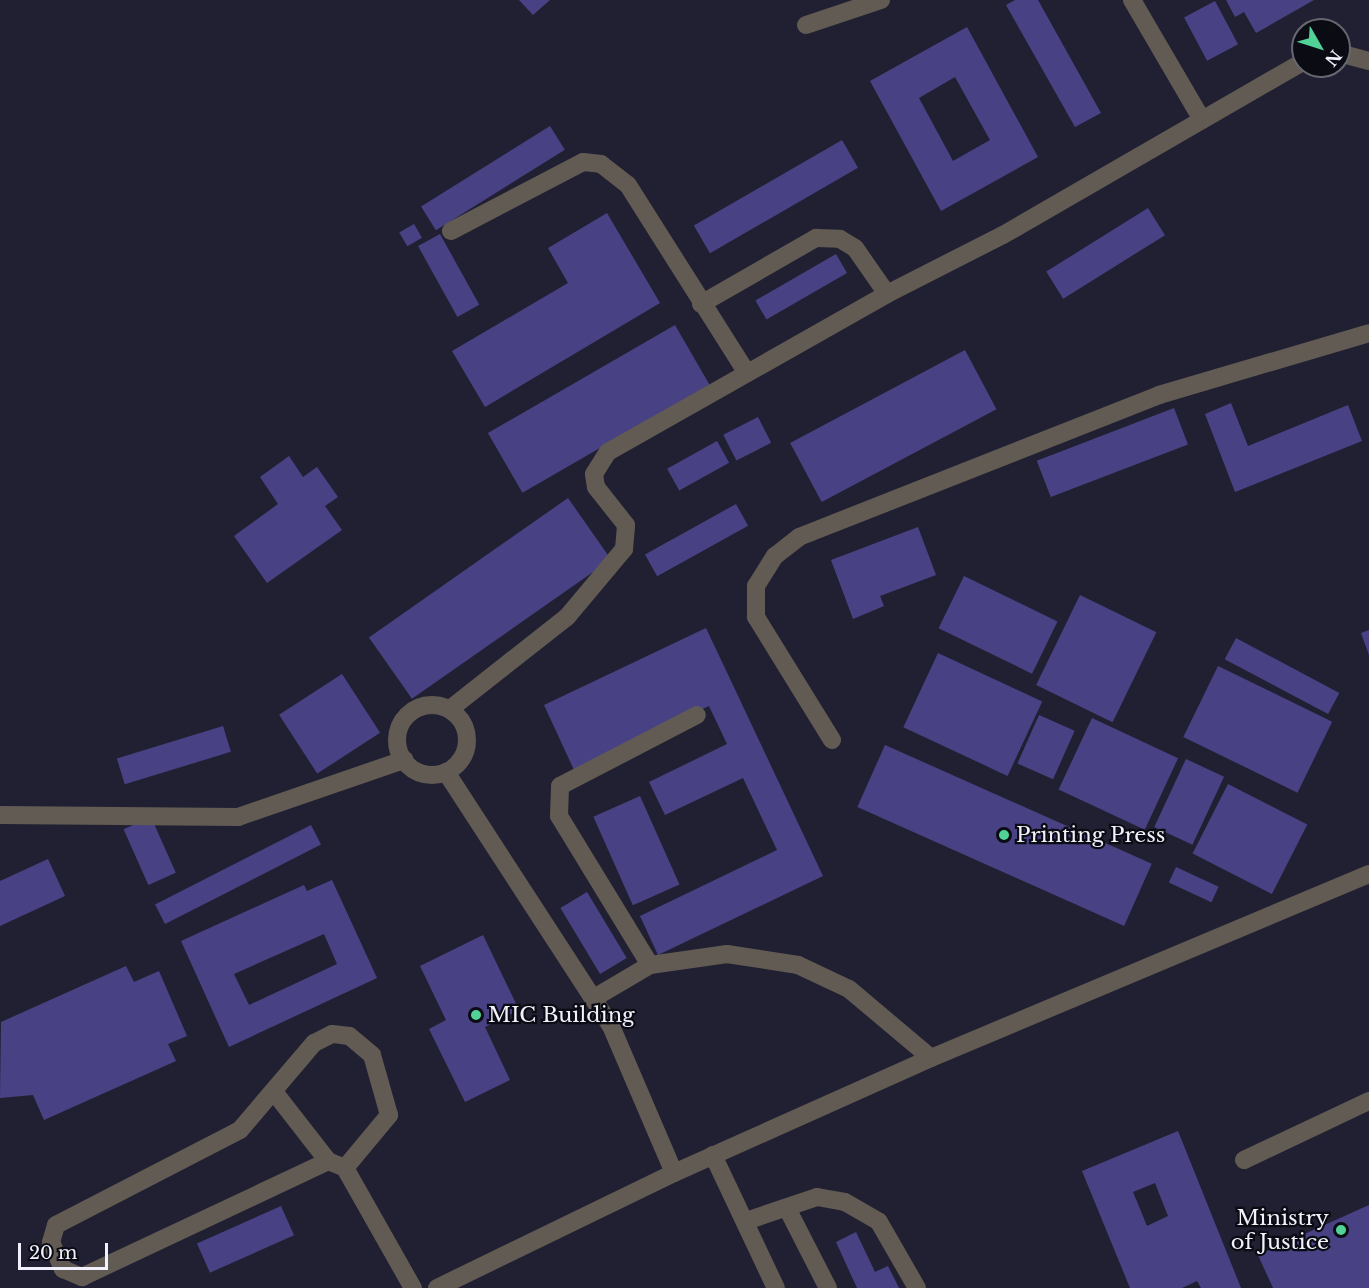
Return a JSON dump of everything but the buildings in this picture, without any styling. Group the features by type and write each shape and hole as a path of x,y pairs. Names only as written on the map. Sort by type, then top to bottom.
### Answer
{"street":[{"path":"806,25 881,0"},
{"path":"1132,0 1202,120"},
{"path":"1351,56 1369,61"},
{"path":"450,709 567,618 624,549 626,525 596,487 594,474 608,452 887,294 1004,235 1291,69"},
{"path":"451,231 583,162 601,164 628,185 701,304 747,373"},
{"path":"701,304 816,238 840,239 855,248 887,294"},
{"path":"832,740 756,617 756,586 775,556 799,537 1159,395 1369,333"},
{"path":"0,815 238,817 404,760 430,775 446,772 458,763 467,742 462,720 450,709 427,706 407,716 399,730 404,760"},
{"path":"650,965 559,816 560,786 698,715"},
{"path":"446,772 611,1026 674,1173"},
{"path":"437,1288 674,1173 931,1058 1369,874"},
{"path":"594,998 650,965 727,954 798,965 849,988 931,1058"},
{"path":"332,1034 349,1036 372,1055 389,1115 336,1164 82,1282 63,1269 51,1242 57,1225 240,1130 275,1093 314,1043 332,1034"},
{"path":"275,1093 336,1164 413,1288"},
{"path":"1244,1160 1369,1101"},
{"path":"713,1155 776,1288"},
{"path":"746,1221 817,1197 845,1202 879,1222 917,1288"},
{"path":"787,1208 828,1288"}],"place":[{"name":"Printing Press","path":"1004,835"},
{"name":"MIC Building","path":"476,1015"},
{"name":"Ministry of Justice","path":"1341,1230"}]}
